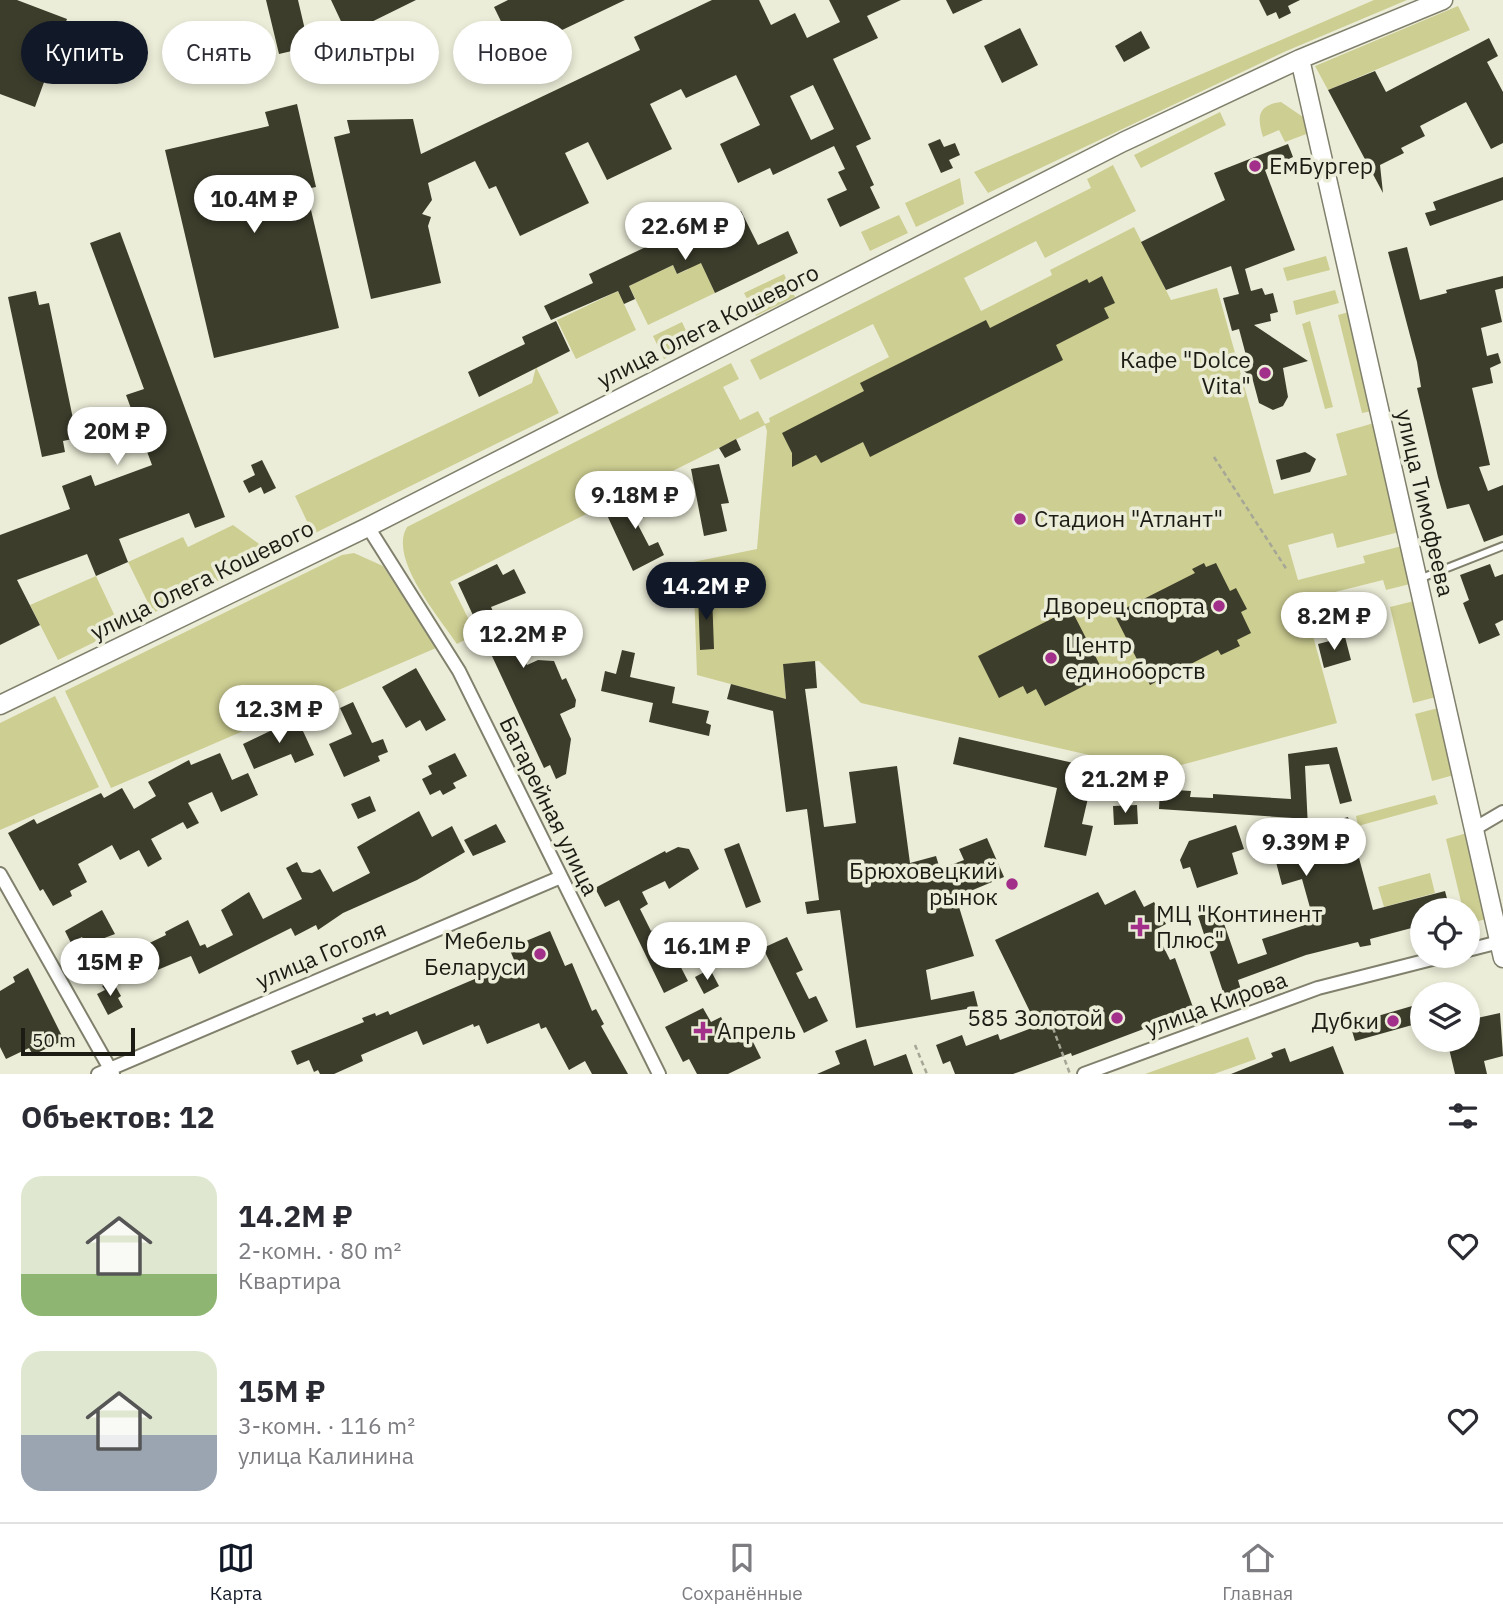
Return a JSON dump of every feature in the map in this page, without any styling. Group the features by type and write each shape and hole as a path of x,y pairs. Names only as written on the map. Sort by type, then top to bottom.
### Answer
{"street":[{"name":"улица Олега Кошевого","path":"0,705 368,527 1123,142 1300,59 1443,0"},
{"name":"улица Тимофеева","path":"1300,59 1502,947"},
{"name":"Батарейная улица","path":"368,527 459,671 659,1074"},
{"path":"1474,829 1503,812"},
{"path":"0,874 107,1072"},
{"name":"улица Гоголя","path":"107,1072 561,877"},
{"path":"1480,949 1502,947"},
{"name":"улица Кирова","path":"1084,1074 1318,988 1410,965"}],"lane":[{"path":"1418,580 1503,546"}],"path":[{"path":"1214,457 1287,570"},
{"path":"1047,1012 1070,1074"},
{"path":"915,1045 927,1074"}],"green space":[{"path":"1374,0 1407,0 1284,52 988,193 974,172"},
{"path":"1458,6 1470,30 1328,90 1315,66"},
{"path":"1281,102 1306,119 1309,133 1285,142 1279,130 1263,137 1260,118 1263,109"},
{"path":"1220,112 1226,125 1141,168 1134,155"},
{"name":"Стадион \"Атлант\"","path":"1113,165 1136,211 1045,258 1036,241 964,278 981,311 1052,275 1050,270 1134,227 1171,300 1217,288 1274,494 1347,475 1336,434 1374,423 1399,532 1337,548 1333,533 1288,545 1298,580 1365,563 1363,556 1402,546 1410,584 1386,590 1383,580 1303,600 1337,723 1159,771 861,703 819,661 783,664 786,699 697,675 693,562 757,549 767,431 765,425 450,582 476,634 457,644 418,587 404,555 403,540 407,527 731,363 739,379 723,387 740,420 758,411 765,424 770,422 769,418 889,357 873,324 760,380 750,360 1091,188 1087,179"},
{"path":"960,178 964,204 916,227 905,203"},
{"path":"899,215 908,233 870,251 861,232"},
{"path":"697,253 715,293 648,325 629,286 673,265 677,274 687,270"},
{"path":"1326,256 1330,270 1287,281 1283,268"},
{"path":"784,274 795,297 756,316 744,293"},
{"path":"1335,290 1339,303 1296,315 1293,301"},
{"path":"618,291 636,330 576,359 557,320"},
{"path":"1349,312 1372,411 1362,413 1338,315"},
{"path":"1310,321 1333,407 1325,409 1302,324"},
{"path":"682,322 693,346 664,359 653,336"},
{"path":"536,367 559,413 313,534 295,496 532,383"},
{"path":"233,525 273,554 153,613 128,562 183,537 188,547"},
{"path":"354,553 383,566 436,648 111,788 65,691 342,555"},
{"path":"96,576 121,629 58,660 30,605"},
{"path":"1414,601 1436,697 1413,703 1390,607"},
{"path":"55,696 99,787 0,830 0,723"},
{"path":"1438,708 1454,775 1432,781 1415,714"},
{"path":"1435,795 1438,804 1358,826 1356,816"},
{"path":"1467,833 1486,919 1480,921 1480,898 1460,898 1446,839"},
{"path":"1430,873 1435,893 1384,907 1378,887"},
{"path":"1248,1037 1256,1059 1214,1074 1145,1074"}],"building":[{"path":"0,0 17,0 67,19 21,21 21,84 43,84 35,107 0,94"},
{"path":"266,0 298,0 303,21 290,21 290,51 279,54 276,21 271,21"},
{"path":"331,0 416,0 373,21 341,21"},
{"path":"508,0 625,0 572,25 572,21 501,21 494,7"},
{"path":"712,0 759,0 771,25 795,13 807,38 840,22 829,0 901,0 867,16 878,38 833,59 871,139 856,146 874,185 870,187 880,208 840,227 827,199 847,190 838,172 845,169 834,146 773,175 770,168 738,183 720,144 760,125 736,75 686,98 681,89 650,104 672,149 607,180 588,142 565,153 589,203 520,236 496,186 489,189 475,161 428,183 432,200 422,214 431,217 428,226 441,283 371,299 334,137 350,133 347,120 413,119 421,154 640,50 634,37","holes":["813,85 834,129 811,140 790,96"]},
{"path":"946,0 983,0 953,14"},
{"path":"1259,0 1300,0 1288,6 1291,13 1279,19 1276,12 1267,16"},
{"path":"1020,28 1038,65 1002,83 984,46"},
{"path":"1141,31 1150,48 1124,62 1115,46"},
{"path":"1489,38 1498,56 1487,62 1503,92 1503,143 1491,149 1466,102 1420,126 1425,136 1401,148 1404,153 1380,165 1383,193 1328,90 1375,71 1386,92"},
{"path":"297,104 316,187 306,189 339,328 214,358 165,150 269,126 265,112"},
{"path":"940,139 944,147 955,143 960,155 949,160 953,168 941,173 928,144"},
{"path":"1288,144 1293,157 1265,170 1295,250 1245,269 1251,291 1262,288 1265,295 1273,293 1278,312 1270,314 1271,321 1254,325 1308,361 1283,368 1288,397 1283,406 1273,410 1259,403 1252,377 1241,369 1247,359 1239,329 1232,331 1223,298 1239,294 1231,266 1166,290 1141,242 1225,200 1214,173"},
{"path":"1503,177 1503,200 1430,226 1425,213 1436,210 1433,202"},
{"path":"741,211 758,245 788,231 798,253 715,293 701,263 677,274 673,265 629,286 635,299 624,304 618,291 551,320 544,306 593,283 589,274 692,225 696,233"},
{"path":"120,232 225,517 195,528 189,513 119,539 128,562 96,576 87,554 17,580 40,625 0,645 0,535 70,509 62,486 91,475 95,486 152,465 126,395 144,389 90,243"},
{"path":"1407,247 1420,300 1447,293 1446,290 1503,276 1503,288 1495,290 1502,322 1481,328 1487,356 1498,353 1501,363 1490,368 1493,383 1472,388 1490,465 1479,467 1488,491 1503,485 1503,535 1484,542 1469,504 1447,509 1438,477 1417,388 1421,387 1417,362 1388,252"},
{"path":"1102,276 1115,303 1104,308 1109,318 1056,345 1063,360 870,457 863,442 821,463 816,455 792,467 792,453 782,433 864,391 860,383 986,320 990,328 1087,279 1089,283"},
{"path":"36,291 39,305 49,303 77,438 63,441 65,452 42,457 8,297"},
{"path":"556,321 570,351 479,397 468,372 525,344 522,337"},
{"path":"736,439 741,450 725,458 719,448"},
{"path":"1305,452 1316,459 1310,472 1281,480 1276,460"},
{"path":"262,460 276,488 264,494 261,487 249,493 243,481 255,475 251,465"},
{"path":"719,464 729,503 721,504 727,531 704,536 691,469"},
{"path":"647,492 657,511 636,521 649,546 658,542 664,555 633,571 606,513"},
{"path":"1204,563 1206,567 1216,563 1230,591 1236,588 1247,609 1241,612 1251,633 1237,640 1240,646 1221,655 1218,650 1150,685 1114,614 1195,573 1192,569"},
{"path":"497,564 503,575 514,569 526,593 491,607 514,655 521,652 527,665 538,660 554,661 562,680 566,678 576,700 575,707 560,714 571,739 566,774 556,779 550,765 544,768 458,583"},
{"path":"1490,564 1495,577 1503,574 1503,620 1495,624 1500,635 1479,644 1463,603 1469,600 1460,575"},
{"path":"698,594 712,594 714,649 700,650"},
{"path":"1071,609 1105,675 1045,706 1036,689 1027,694 1023,686 999,698 978,656"},
{"path":"1345,637 1351,660 1324,668 1318,644"},
{"path":"622,650 635,653 630,677 675,687 672,703 709,711 706,723 711,725 709,736 649,722 653,703 601,691 605,671 616,674"},
{"path":"815,661 817,688 805,689 824,827 856,823 849,772 897,766 910,863 936,856 940,869 964,860 959,849 987,838 1004,877 956,897 974,956 926,970 931,1000 974,991 978,1007 856,1028 840,910 807,914 805,902 819,900 807,809 786,812 773,711 727,699 731,684 786,699 783,664"},
{"path":"416,668 446,720 426,731 420,720 406,728 382,687"},
{"path":"353,702 372,743 383,739 388,752 378,756 380,761 344,777 329,744 352,734 340,708"},
{"path":"297,718 314,755 295,763 291,754 254,769 243,744"},
{"path":"959,737 1078,764 1074,781 1091,785 1082,824 1093,826 1086,856 1044,847 1057,788 953,764"},
{"path":"1337,747 1352,801 1340,804 1329,764 1305,766 1308,828 1348,817 1373,910 1410,900 1410,928 1370,939 1371,945 1360,947 1358,942 1306,955 1238,980 1241,990 1224,995 1198,916 1219,909 1238,964 1267,954 1262,939 1314,922 1302,879 1282,885 1276,862 1290,858 1293,818 1159,809 1160,789 1191,791 1190,797 1213,798 1213,794 1291,799 1288,754"},
{"path":"220,753 232,780 248,773 258,795 221,812 212,792 188,803 199,823 187,829 183,822 151,839 162,859 148,867 139,850 120,860 112,845 78,864 87,882 70,891 72,896 53,906 43,889 40,891 8,833 34,819 37,824 101,793 104,798 122,788 134,809 156,796 148,782 189,760 191,765"},
{"path":"455,753 467,776 453,783 456,788 443,795 440,790 430,795 422,779 432,774 428,766"},
{"path":"370,796 376,811 358,819 351,804"},
{"path":"1137,805 1138,824 1114,825 1113,806"},
{"path":"419,811 432,837 452,826 465,852 417,880 343,913 318,930 316,925 295,936 291,928 199,974 191,956 143,976 137,964 117,975 110,962 166,935 165,932 188,920 200,946 205,944 207,948 233,935 221,910 249,892 263,919 302,899 286,868 297,862 302,872 312,873 320,869 333,892 370,873 357,847"},
{"path":"496,824 506,842 473,856 464,840"},
{"path":"1236,825 1244,849 1232,853 1238,874 1197,888 1190,867 1183,869 1180,860 1189,841"},
{"path":"739,843 761,902 746,908 724,849"},
{"path":"678,847 689,849 699,869 669,889 665,881 642,892 648,904 640,909 651,931 656,928 660,935 667,931 674,945 670,946 688,981 664,993 619,900 605,907 595,888 665,851 666,853"},
{"path":"1135,890 1144,907 1154,902 1166,924 1155,930 1170,960 1175,958 1194,1010 1072,1056 1071,1053 1013,1074 955,1074 950,1061 943,1064 936,1045 962,1035 966,1046 998,1034 1000,1040 1037,1026 995,940 1098,892 1105,905"},
{"path":"1445,891 1447,898 1418,898"},
{"path":"102,910 115,934 86,945 82,937 71,943 65,931"},
{"path":"550,931 565,966 572,963 592,1011 596,1009 604,1024 601,1026 628,1074 592,1074 585,1061 569,1070 546,1027 541,1029 539,1023 487,1044 479,1025 474,1027 473,1024 423,1045 417,1031 361,1055 363,1061 334,1074 320,1074 318,1070 314,1072 309,1060 297,1065 291,1051 364,1022 362,1018 388,1011 390,1015 515,962 509,948"},
{"path":"787,937 803,970 796,973 809,999 816,996 828,1021 804,1033 763,948"},
{"path":"28,968 64,1040 33,1055 29,1048 6,1059 0,1047 0,991 15,982 13,977"},
{"path":"710,969 719,986 704,994 695,977"},
{"path":"112,980 121,996 118,998 123,1007 108,1015 97,994 105,990 102,986"},
{"path":"1410,1007 1410,1026 1355,1041 1350,1024"},
{"path":"703,1008 711,1022 721,1017 733,1041 749,1034 761,1058 728,1074 697,1074 689,1059 683,1062 665,1027"},
{"path":"1500,1013 1503,1056 1484,1061 1487,1074 1455,1074 1450,1052 1480,1052 1480,1017"},
{"path":"866,1039 874,1066 906,1054 913,1074 817,1074 840,1064 835,1051"},
{"path":"1333,1046 1344,1074 1231,1074 1273,1057 1271,1053 1285,1048 1290,1062"}],"place":[{"name":"ЕмБургер","path":"1255,166"},
{"name":"Кафе \"Dolce Vita\"","path":"1265,373"},
{"name":"Стадион \"Атлант\"","path":"1020,519"},
{"name":"Дворец спорта","path":"1219,606"},
{"name":"Центр единоборств","path":"1051,658"},
{"name":"Брюховецкий рынок","path":"1012,884"},
{"name":"МЦ \"Континент Плюс\"","path":"1140,927"},
{"name":"Мебель Беларуси","path":"540,954"},
{"name":"585 Золотой","path":"1117,1018"},
{"name":"Дубки","path":"1393,1021"},
{"name":"Апрель","path":"703,1031"}]}
